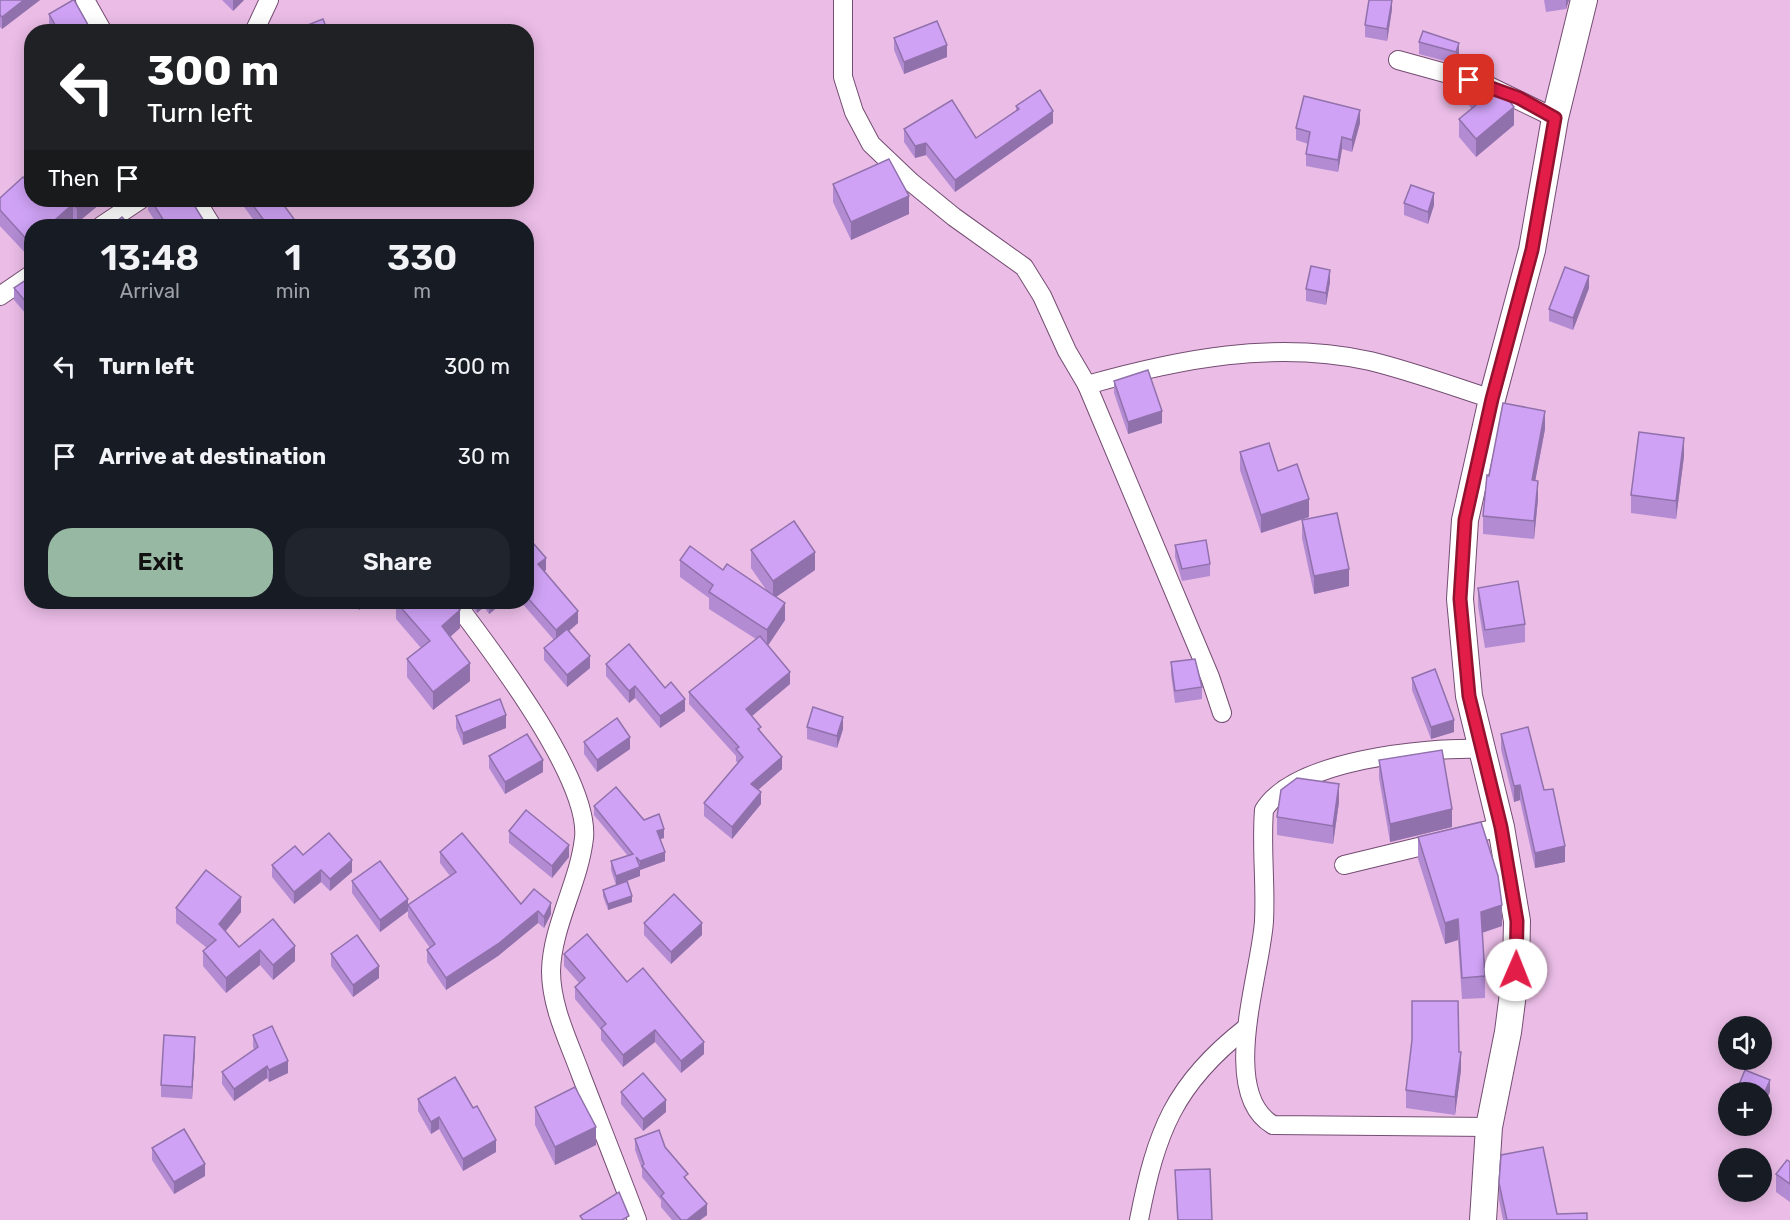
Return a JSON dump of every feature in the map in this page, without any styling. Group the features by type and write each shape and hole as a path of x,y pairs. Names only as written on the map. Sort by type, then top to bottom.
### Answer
{"main road":[{"path":"1483,1220 1489,1126 1508,1032 1516,970 1517,921 1501,827 1480,749 1469,696 1460,599 1465,520 1492,399 1532,250 1555,118 1584,0"}],"street":[{"path":"85,0 98,24"},
{"path":"258,24 269,0"},
{"path":"843,0 843,77 854,112 871,144 928,196 1024,267 1042,296 1066,351 1087,385 1210,677 1222,713"},
{"path":"1398,60 1485,84 1555,118"},
{"path":"112,219 130,207"},
{"path":"0,296 24,280"},
{"path":"1087,385 1146,368 1207,356 1272,351 1318,353 1370,361 1492,399"},
{"path":"460,609 565,765 581,804 584,837 572,894 556,940 551,971 557,1012 637,1220"},
{"path":"1480,749 1384,756 1337,767 1285,787 1271,799 1264,810 1263,933 1259,966 1246,1028 1246,1083 1253,1107 1262,1118 1273,1125 1489,1126"},
{"path":"1344,865 1501,827"},
{"path":"1139,1220 1156,1146 1173,1109 1193,1075 1246,1028"}],"building":[{"path":"0,0 24,0 2,17"},
{"path":"74,0 88,24 55,24 49,14"},
{"path":"1369,0 1392,0 1387,29 1365,25"},
{"path":"323,19 325,24 310,24"},
{"path":"937,21 947,45 904,62 894,38"},
{"path":"1423,31 1459,43 1456,52 1419,42"},
{"path":"1471,74 1495,83 1514,107 1476,139 1459,119 1481,101 1463,80"},
{"path":"1040,90 1053,111 955,180 926,143 915,146 904,129 952,100 976,138 1019,109 1016,106"},
{"path":"1304,96 1360,110 1352,140 1342,137 1338,160 1306,154 1310,132 1296,128"},
{"path":"889,159 909,196 851,222 833,184"},
{"path":"23,177 24,207 70,207 56,219 24,219 24,236 0,210 0,198"},
{"path":"1411,185 1434,193 1428,212 1404,203"},
{"path":"155,207 195,207 203,219 163,219"},
{"path":"254,207 285,207 294,219 263,219"},
{"path":"1311,266 1330,270 1326,293 1306,289"},
{"path":"1565,267 1589,276 1573,318 1549,309"},
{"path":"24,281 24,300 14,288"},
{"path":"1148,370 1162,411 1128,422 1114,381"},
{"path":"1503,403 1545,411 1532,480 1538,481 1534,521 1483,516 1487,475 1489,476"},
{"path":"1639,432 1684,438 1676,501 1631,495"},
{"path":"1269,443 1278,471 1297,464 1309,499 1261,515 1240,452"},
{"path":"1337,513 1349,569 1314,576 1302,520"},
{"path":"794,521 815,552 773,581 751,550"},
{"path":"1206,540 1210,564 1182,569 1175,545"},
{"path":"534,544 546,558 538,564 578,611 556,630 534,605"},
{"path":"690,546 723,570 727,564 785,603 767,630 709,592 713,585 680,560"},
{"path":"1518,581 1525,624 1485,630 1478,588"},
{"path":"402,609 459,609 442,626 470,663 433,692 407,659 430,641"},
{"path":"567,629 590,656 567,675 544,648"},
{"path":"760,636 790,672 746,709 761,727 758,729 782,757 751,784 761,792 732,827 704,803 743,757 736,749 739,747 689,692"},
{"path":"629,644 665,688 671,682 685,699 660,716 635,686 629,691 606,664"},
{"path":"1195,659 1202,687 1175,691 1171,662"},
{"path":"1435,669 1454,720 1431,727 1412,678"},
{"path":"500,699 506,715 463,733 456,716"},
{"path":"813,707 843,717 837,736 807,727"},
{"path":"617,718 630,737 597,760 584,742"},
{"path":"1528,727 1544,790 1553,789 1565,846 1535,853 1520,785 1514,786 1501,734"},
{"path":"527,734 543,760 505,782 489,756"},
{"path":"1442,750 1452,809 1390,824 1379,760"},
{"path":"1297,778 1339,784 1333,826 1277,817 1281,790"},
{"path":"616,787 644,820 659,814 664,829 657,831 665,852 640,861 636,857 640,867 616,876 611,861 633,854 594,806"},
{"path":"526,810 569,845 552,866 509,831"},
{"path":"1481,822 1498,876 1502,905 1481,912 1485,976 1462,978 1458,919 1445,923 1418,837"},
{"path":"329,833 352,860 330,879 321,870 294,892 272,865 295,846 303,855"},
{"path":"462,833 521,904 534,889 551,903 544,917 538,911 498,944 446,978 427,950 435,944 408,905 456,872 440,852"},
{"path":"380,861 408,899 380,920 352,881"},
{"path":"206,870 241,897 219,924 239,947 273,919 295,946 273,965 260,950 226,978 203,951 216,940 176,908"},
{"path":"627,881 632,896 608,904 603,890"},
{"path":"674,894 702,923 671,952 644,923"},
{"path":"587,934 627,982 643,968 704,1042 681,1061 655,1030 623,1055 601,1028 606,1024 575,987 585,978 564,954"},
{"path":"357,935 379,966 353,985 331,954"},
{"path":"1412,1001 1458,1001 1459,1052 1461,1052 1455,1097 1406,1090 1412,1040"},
{"path":"272,1026 288,1061 269,1070 267,1066 234,1089 222,1072 258,1047 253,1035"},
{"path":"164,1035 195,1037 192,1087 161,1085"},
{"path":"1745,1070 1770,1080 1769,1082 1740,1082"},
{"path":"643,1073 666,1100 643,1119 621,1092"},
{"path":"455,1077 473,1108 477,1106 496,1140 463,1159 439,1117 431,1122 418,1099"},
{"path":"575,1087 596,1127 555,1147 535,1107"},
{"path":"184,1129 205,1164 174,1182 152,1148"},
{"path":"659,1130 665,1147 688,1174 684,1177 707,1204 687,1220 681,1220 661,1196 664,1193 642,1166 644,1164 635,1139"},
{"path":"1543,1147 1557,1214 1587,1213 1587,1220 1507,1220 1499,1183 1501,1155"},
{"path":"1787,1160 1790,1162 1790,1184 1776,1174"},
{"path":"1210,1169 1212,1220 1178,1220 1175,1170"},
{"path":"619,1192 629,1216 622,1220 583,1220 580,1216"}],"route":[{"path":"1469,80 1519,98 1555,118 1532,250 1492,399 1465,520 1460,599 1469,696 1480,749 1501,827 1517,921 1516,970"}]}
